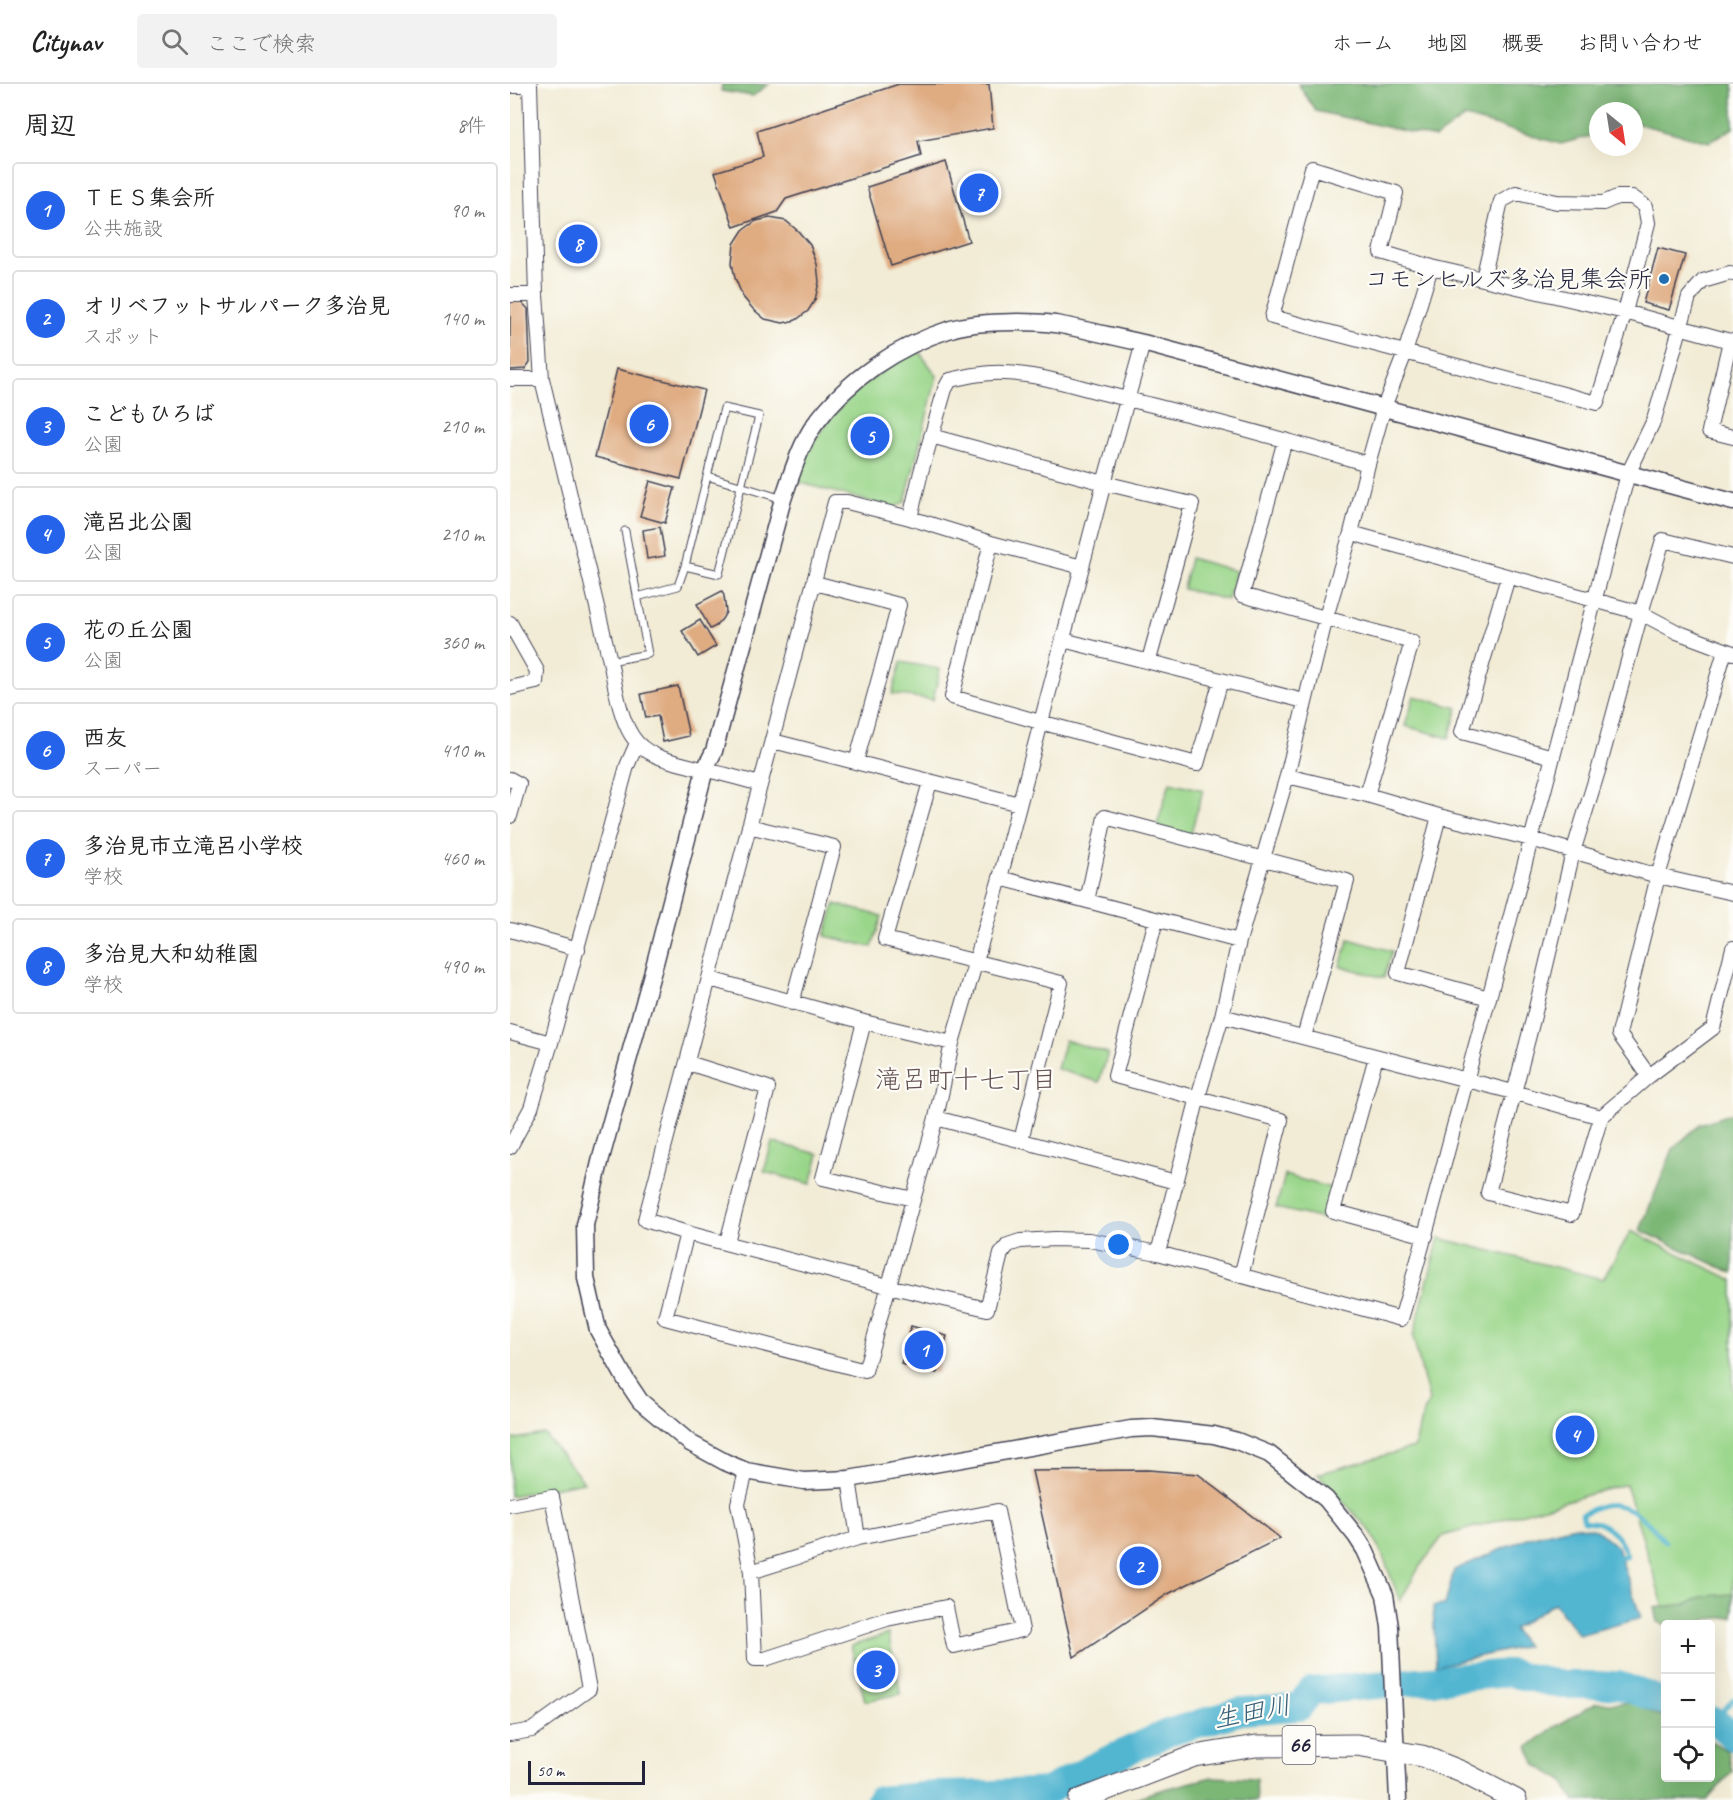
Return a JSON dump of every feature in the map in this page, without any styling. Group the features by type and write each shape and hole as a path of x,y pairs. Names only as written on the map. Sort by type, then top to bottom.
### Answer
{"main road":[{"name":"66","path":"1079,1800 1194,1756 1256,1746 1357,1745 1422,1756 1462,1772 1516,1800"}],"street":[{"path":"510,86 530,85 536,295 542,379 618,698 629,730 637,743 656,755 673,762 760,784"},
{"path":"1483,279 1502,201 1516,193 1557,202 1603,203 1617,197 1632,197 1645,206 1648,223 1625,312 1597,403 1272,317 1312,168 1396,193 1381,252 1431,267 1625,312 1731,340 1709,431 1733,437"},
{"path":"1158,1253 1198,1097 1222,1016 1239,941 1287,776 1304,701 1368,464 1384,407 1405,353 1431,267"},
{"path":"1082,567 991,543 910,518 847,502 835,502 645,1220 888,1286 987,1310 1001,1254 1008,1245 1020,1241 1054,1239 1089,1240 1158,1253 1401,1319 1426,1236 1465,1080 1489,998 1628,474 1654,420 1689,297 1703,281 1733,274"},
{"path":"510,295 536,295"},
{"path":"1398,1800 1390,1628 1385,1595 1365,1550 1356,1536 1326,1499 1294,1473 1269,1454 1237,1441 1194,1431 1152,1428 1131,1429 849,1479 804,1481 746,1471 725,1462 690,1443 640,1401 598,1330 586,1278 585,1225 601,1158 655,963 705,769 714,751 783,499 813,425 837,398 880,361 909,345 952,328 995,322 1054,324 1143,343 1733,502"},
{"path":"687,1233 665,1318 865,1371 936,1118 952,1043 1000,878 1143,343"},
{"path":"910,518 931,436 945,389 950,380 1002,372 1023,374 1127,399 1368,464"},
{"path":"510,379 542,379"},
{"path":"931,436 1104,483 1192,504 1149,660"},
{"path":"1285,440 1242,595 1412,642 1367,795"},
{"path":"1351,533 1641,613 1677,632 1729,652 1658,876 1620,1034 1648,1076"},
{"path":"1733,557 1663,540 1573,852 1535,1012 1488,1193 1572,1214 1601,1117 1648,1076 1713,1028 1733,948"},
{"path":"991,543 952,697 1197,764 1221,680"},
{"path":"1508,578 1462,732 1553,756"},
{"path":"815,583 899,605 856,762"},
{"path":"510,623 537,671 536,682 510,688"},
{"path":"1063,640 1304,701"},
{"path":"772,741 1019,804"},
{"path":"512,1139 531,1108 578,949 627,766 637,743"},
{"path":"1287,776 1531,839 1658,876 1733,893"},
{"path":"510,779 519,784 510,816"},
{"path":"930,782 885,939 1062,983 1021,1140"},
{"path":"1439,816 1398,973 1489,998"},
{"path":"1087,901 1105,817 1347,881 1304,1037"},
{"path":"749,826 834,847 792,1003"},
{"path":"1000,878 1239,941"},
{"path":"1156,920 1115,1076 1281,1120 1241,1276"},
{"path":"510,930 578,949"},
{"path":"710,979 792,1003 952,1043"},
{"path":"1222,1016 1601,1117"},
{"path":"864,1022 823,1178 913,1199"},
{"path":"510,1032 551,1043"},
{"path":"1376,1057 1333,1211 1426,1236"},
{"path":"688,1063 768,1088 727,1242"},
{"path":"936,1118 1176,1182"},
{"path":"746,1471 738,1504 752,1572 755,1659 765,1659 887,1619 946,1607 954,1646 1022,1630 997,1511 858,1538 752,1572"},
{"path":"849,1479 858,1538"},
{"path":"510,1505 552,1497 589,1689 532,1730 510,1731"}],"lane":[{"path":"637,597 678,586 724,408 759,416 719,574 685,566"},
{"path":"707,476 783,499"},
{"path":"610,661 648,654 625,531"}],"green space":[{"path":"722,84 769,84 753,96 721,91"},
{"path":"1298,84 1733,84 1733,128 1709,142 1643,125 1643,102 1589,102 1589,136 1561,144 1465,117 1435,138 1316,111"},
{"path":"918,350 937,376 905,502 894,508 797,482 808,452 842,405 884,370"},
{"path":"1190,558 1236,571 1228,600 1183,589"},
{"path":"901,662 940,669 933,700 892,694"},
{"path":"1414,696 1458,708 1449,738 1405,726"},
{"path":"1170,782 1203,790 1190,836 1156,828"},
{"path":"835,904 882,916 872,947 825,936"},
{"path":"1349,939 1392,951 1384,978 1340,966"},
{"path":"1065,1040 1108,1053 1099,1082 1057,1069"},
{"path":"1733,1113 1733,1273 1640,1230 1673,1149 1700,1124"},
{"path":"772,1142 819,1154 811,1184 764,1172"},
{"path":"1285,1175 1331,1188 1323,1219 1276,1208"},
{"path":"1631,1231 1733,1280 1733,1609 1667,1618 1626,1484 1443,1536 1420,1566 1400,1601 1372,1533 1318,1474 1415,1447 1420,1423 1429,1400 1413,1337 1439,1238 1603,1279"},
{"path":"544,1434 584,1482 510,1496 510,1440"},
{"path":"1733,1594 1733,1617 1657,1622 1654,1608 1686,1604 1705,1596"},
{"path":"888,1634 901,1694 865,1701 851,1646"},
{"path":"1596,1703 1632,1703 1661,1716 1661,1782 1715,1782 1715,1743 1728,1751 1732,1772 1707,1800 1574,1800 1563,1781 1536,1765 1528,1747 1553,1728"},
{"path":"1212,1777 1256,1779 1257,1800 1132,1800 1153,1792"}],"water":[{"path":"1575,1526 1597,1530 1617,1547 1641,1618 1579,1635 1554,1603 1513,1629 1526,1646 1436,1666 1433,1606 1445,1605 1454,1570 1529,1537"}],"building":[{"path":"899,84 989,84 993,128 918,141 921,156 786,199 777,212 734,227 715,172 763,157 757,131"},
{"path":"946,162 969,241 891,266 867,187"},
{"path":"770,218 786,221 798,231 810,245 817,264 819,282 815,300 808,311 796,320 783,323 765,319 753,309 743,297 732,263 734,244 743,230 756,221"},
{"name":"コモンヒルズ多治見集会所","path":"1658,248 1685,255 1669,310 1643,303"},
{"path":"510,300 520,300 528,309 530,362 525,369 510,370"},
{"path":"617,369 704,390 681,479 595,457"},
{"path":"650,481 675,488 665,523 640,516"},
{"path":"660,527 665,556 647,559 643,530"},
{"path":"722,591 726,612 716,626 710,629 697,604"},
{"path":"700,620 716,646 698,657 682,631"},
{"path":"678,686 689,736 663,742 658,716 646,718 641,694"},
{"path":"911,1326 947,1336 937,1373 901,1364"},
{"path":"1148,1470 1198,1474 1280,1538 1168,1594 1074,1657 1032,1471"}],"waterway":[{"path":"1620,1557 1627,1556 1616,1536 1599,1523 1584,1521 1582,1514 1604,1505 1623,1507 1639,1515 1665,1542"},
{"name":"生田川","path":"879,1800 934,1795 1047,1791 1167,1733 1241,1711 1299,1707 1311,1691 1509,1673 1562,1685 1618,1685 1661,1700"},
{"path":"1715,1721 1733,1699"},
{"name":"生田川","path":"1715,1721 1733,1737"}],"place":[{"name":"多治見市立滝呂小学校","path":"979,193"},
{"name":"多治見大和幼稚園","path":"578,244"},
{"name":"コモンヒルズ多治見集会所","path":"1664,279"},
{"name":"西友","path":"649,424"},
{"name":"花の丘公園","path":"870,436"},
{"name":"ＴＥＳ集会所","path":"924,1350"},
{"name":"滝呂北公園","path":"1575,1435"},
{"name":"オリベフットサルパーク多治見","path":"1139,1566"},
{"name":"こどもひろば","path":"876,1670"}],"district":[{"name":"滝呂町十七丁目","path":"966,1079"}]}
